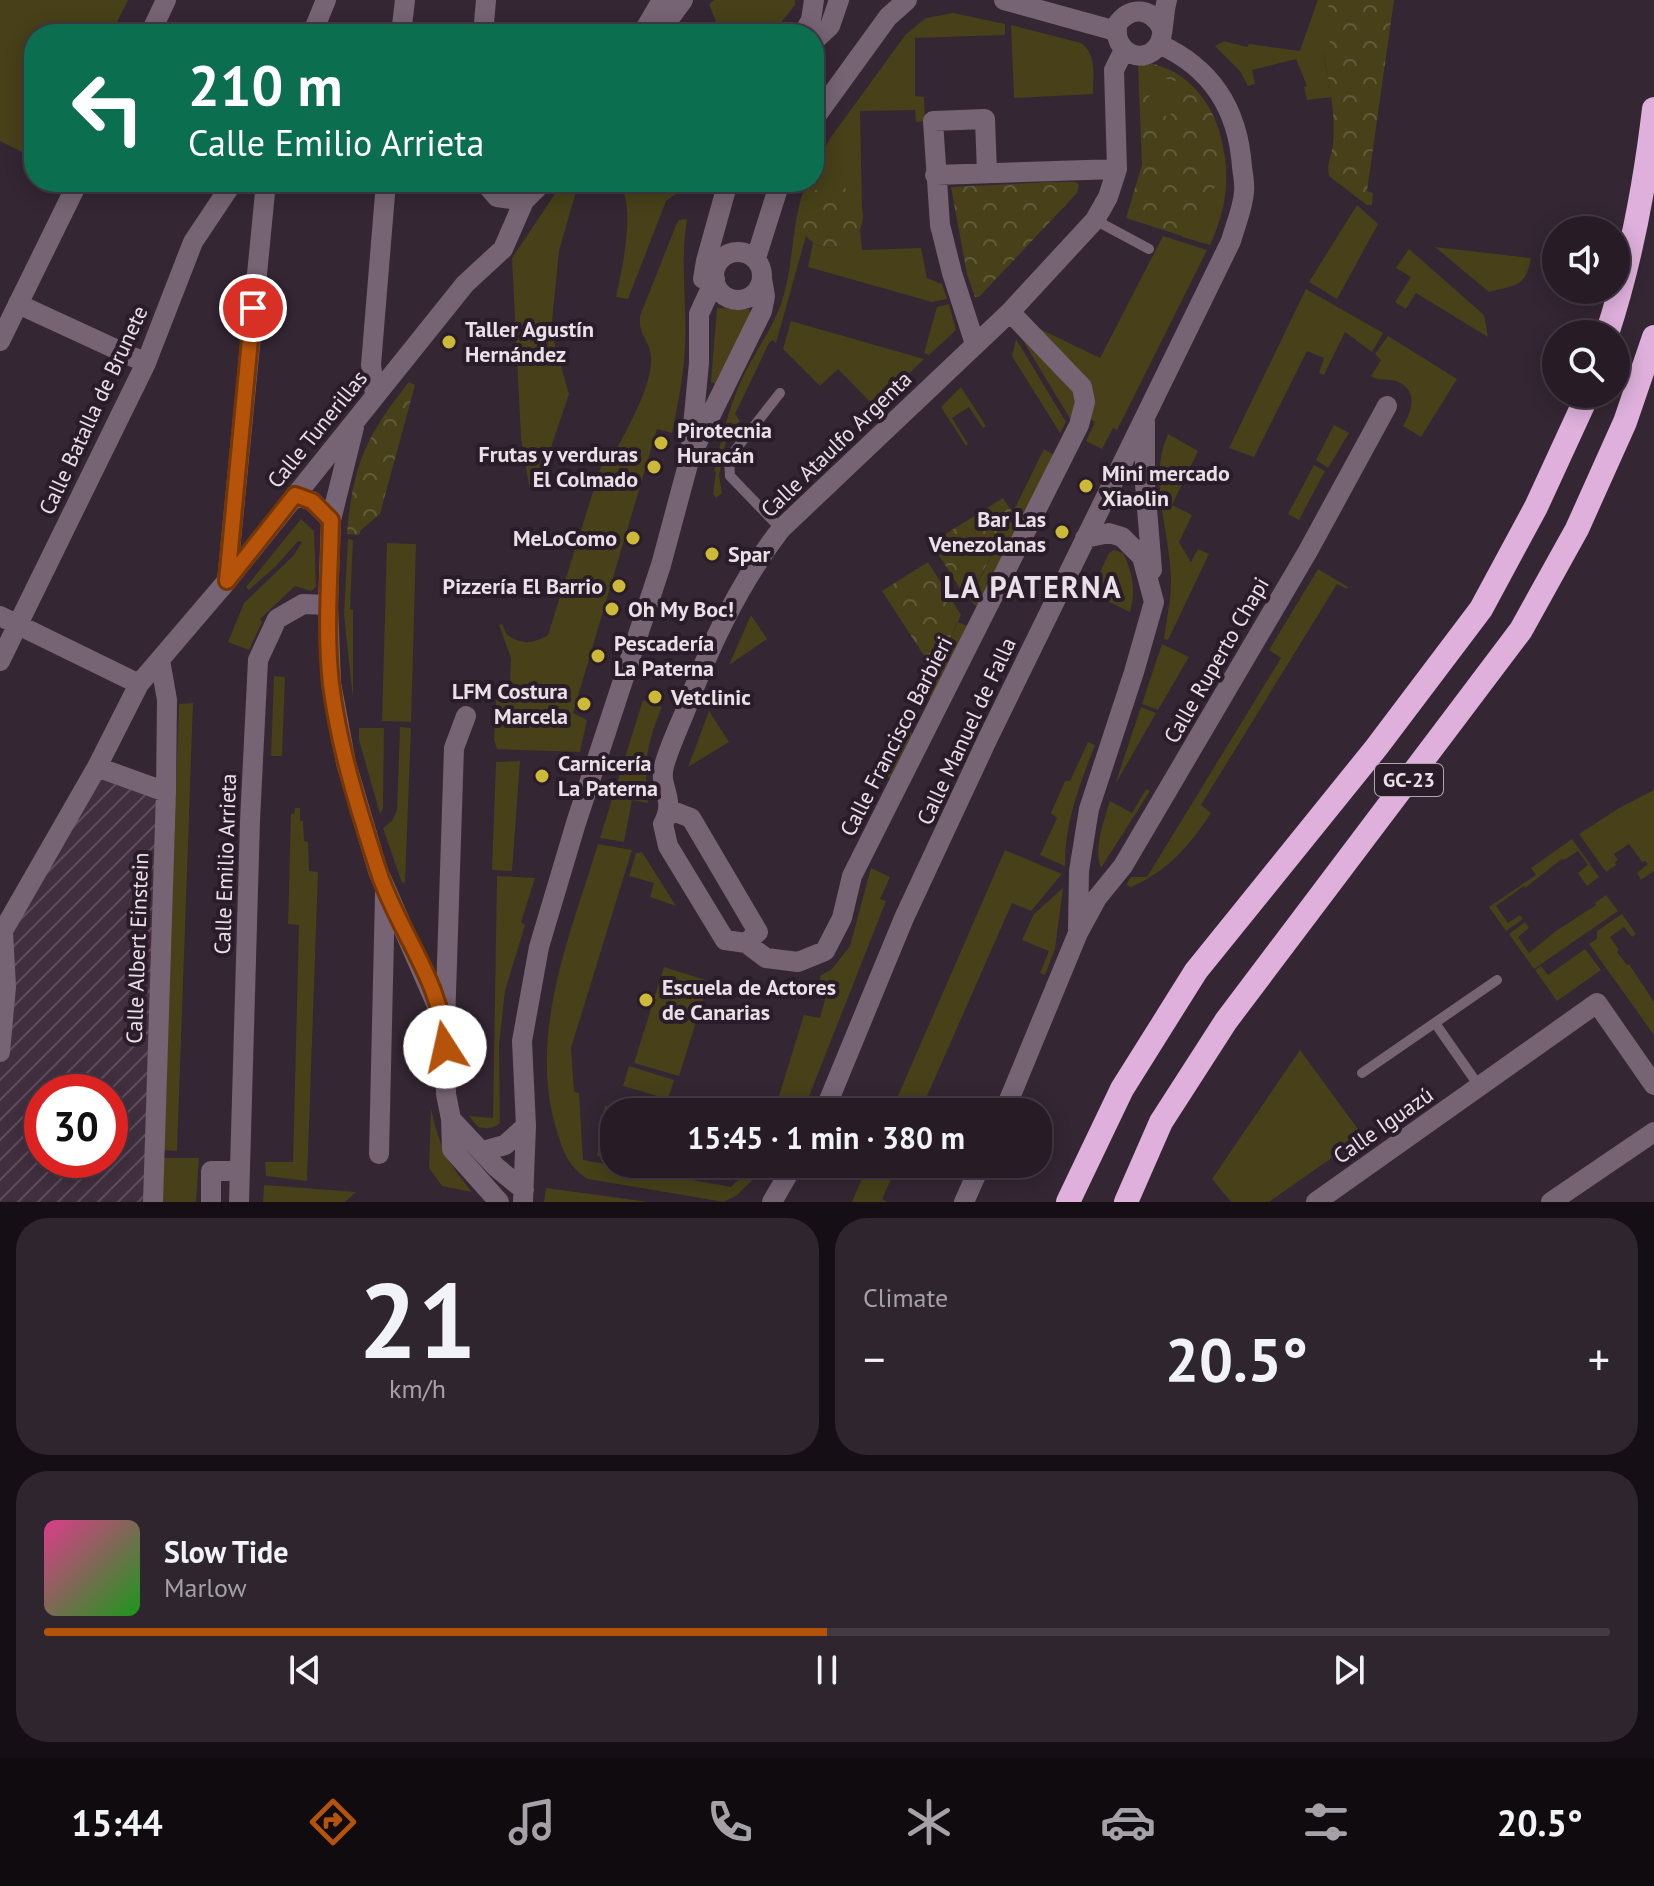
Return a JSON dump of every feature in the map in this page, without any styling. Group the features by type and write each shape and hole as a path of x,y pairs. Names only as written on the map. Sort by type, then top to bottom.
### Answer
{"highway":[{"path":"1612,320 1621,291 1647,166 1654,109"},
{"name":"GC-23","path":"1126,1202 1161,1122 1226,1021 1521,630 1577,529 1625,422 1654,337"},
{"name":"GC-23","path":"1068,1202 1122,1089 1196,971 1376,748 1481,609 1536,507 1582,408"}],"street":[{"path":"155,24 166,0"},
{"path":"316,24 326,0"},
{"path":"402,24 405,0"},
{"path":"484,24 486,0 505,0"},
{"path":"652,24 672,5 690,0"},
{"path":"809,24 814,0"},
{"path":"824,32 830,26 839,0"},
{"path":"824,105 888,17 907,0"},
{"path":"1004,0 1120,41 1136,56 1150,53 1160,35 1167,0"},
{"path":"658,24 672,5"},
{"path":"1120,41 1123,17 1136,6 1157,20 1160,35"},
{"name":"Calle Manuel de Falla","path":"830,1098 904,918 1231,241 1244,192 1241,151 1228,106 1209,78 1160,35"},
{"name":"Calle Ataulfo Argenta","path":"746,943 725,940 668,846 663,824 670,810 663,769 694,687 727,611 753,565 781,529 1010,312 1095,220 1108,197 1117,169 1114,70 1120,41"},
{"path":"975,344 940,225 933,121 985,119 987,173"},
{"path":"935,175 1117,169"},
{"path":"2,333 73,192"},
{"name":"Calle Batalla de Brunete","path":"0,661 9,620 146,363 193,242 226,192"},
{"path":"227,581 265,192"},
{"path":"375,394 371,365 385,192"},
{"path":"493,192 497,197 524,201 533,192"},
{"path":"524,1196 526,1126 522,1041 539,947 576,823 661,565 690,457 699,363 699,314 706,261 725,192"},
{"path":"690,457 762,311 765,296 756,258 777,192"},
{"name":"Calle Tunerillas","path":"2,929 97,767 139,684 227,581 465,284 503,249 524,201"},
{"path":"722,205 732,251"},
{"path":"699,314 722,257 732,251 756,258"},
{"path":"715,279 725,298 742,302 756,293 762,279"},
{"path":"18,304 146,363"},
{"name":"Calle Francisco Barbieri","path":"746,943 766,958 798,962 825,951 842,918 852,876 1079,425 1085,402 1082,387 1010,312"},
{"name":"Calle Ruperto Chapi","path":"1010,1098 1078,933 1097,898 1131,852 1300,565 1387,406"},
{"path":"1078,933 1079,871 1089,809 1154,602 1145,484 1145,417"},
{"path":"355,420 331,520 328,605 331,683 346,763 385,889 445,1024"},
{"path":"295,495 312,501 331,520"},
{"path":"1085,538 1109,533 1122,537 1142,557 1154,602"},
{"name":"Calle Emilio Arrieta","path":"239,1202 258,660 277,619 303,604 328,605"},
{"path":"9,620 139,684"},
{"name":"Calle Albert Einstein","path":"153,1202 166,792 167,700 160,660"},
{"path":"466,716 454,748 445,1024 446,1094 452,1149 499,1202"},
{"path":"97,767 166,792"},
{"path":"670,810 691,818 758,932 746,943"},
{"path":"379,1154 385,889"},
{"path":"0,1052 2,929"},
{"name":"Calle Iguazú","path":"1316,1202 1597,1003 1654,1085"},
{"path":"451,1119 524,1196"},
{"path":"483,1151 505,1145 526,1126"},
{"path":"1551,1202 1654,1132"},
{"path":"211,1202 211,1171 239,1171"},
{"path":"772,1202 786,1178"},
{"path":"964,1202 975,1178"}],"lane":[{"path":"1095,220 1149,249"},
{"path":"780,393 729,458 730,476 781,529"},
{"path":"1362,1073 1497,980"},
{"path":"1435,1023 1479,1086"}],"shaded area":[{"path":"101,775 176,804 161,1202 0,1202 0,950"}],"green space":[{"path":"0,0 128,0 116,24 24,24 24,153 0,141"},
{"path":"714,0 795,0 795,5 780,24 716,24 709,4"},
{"path":"1318,0 1394,0 1367,191 1373,193 1372,205 1367,205 1329,176 1334,121 1323,52 1300,51"},
{"path":"1318,0 1330,0 1324,23 1333,54 1323,53 1332,97 1307,100 1304,87 1307,86 1296,59 1252,70 1255,84 1248,86 1240,71 1215,46 1224,41 1247,47 1249,44 1300,51"},
{"path":"953,13 1005,24 1005,35 915,38 915,96 924,97 925,121 916,122 915,110 860,111 862,210 852,192 838,185 824,185 824,149 906,34 926,18"},
{"path":"1011,25 1081,43 1092,59 1093,94 1014,98"},
{"path":"1145,61 1179,75 1197,91 1210,109 1219,131 1225,177 1218,223 1210,245 1126,218 1142,165 1138,62"},
{"path":"1154,76 1179,82 1170,117 1146,111"},
{"path":"1224,152 1224,200 1210,245 1182,237 1215,187"},
{"path":"1076,182 1079,185 1077,193 979,297 975,297 967,274 951,187"},
{"path":"831,184 854,193 862,210 862,222 854,239 831,248 808,239 799,216 808,193 824,192 824,185"},
{"path":"556,192 576,192 559,251 551,331 569,394 537,489 529,485 521,437 512,258"},
{"path":"624,192 679,192 666,201 628,299 616,297 624,254 627,205"},
{"path":"804,192 813,192 806,196 799,217 806,236 776,343 772,340 769,343 735,414 740,421 726,440 719,475 722,493 716,498 713,494 714,471 725,425 741,381 781,304"},
{"path":"1357,205 1378,224 1337,299 1309,282"},
{"path":"687,219 684,357 672,433 657,429 573,713 587,720 580,752 497,749 494,740 497,683 510,682 511,658 499,625 502,624 507,635 523,642 532,642 548,635 603,460 610,462 647,382 651,357 640,316 676,225 679,220"},
{"path":"860,230 862,250 921,248 927,278 942,284 947,299 932,302 808,267 813,243 827,248 840,247 851,241"},
{"path":"1163,236 1207,250 1117,430 1113,428 1102,449 1086,441 1095,422 1090,419 1094,398 1038,328 1100,358"},
{"path":"1435,247 1531,258 1526,275 1518,284 1489,292"},
{"path":"1409,249 1484,315 1488,337 1416,293 1406,309 1395,302 1411,277 1396,268"},
{"path":"1306,289 1383,333 1372,352 1345,332 1324,375 1319,373 1324,358 1307,351 1254,457 1229,448"},
{"path":"949,304 956,330 929,355 924,353 937,307"},
{"path":"717,308 749,309 752,315 715,384 711,382"},
{"path":"791,321 924,359 875,407 838,369 820,386 783,349"},
{"path":"1388,336 1457,379 1421,437 1403,426 1412,401 1408,390 1396,381 1371,376 1381,360 1375,354"},
{"path":"1016,339 1066,422 1060,433 1012,356"},
{"path":"1022,339 1076,393 1072,422"},
{"path":"409,382 415,385 380,514 359,535 347,534 353,488 364,452 382,419"},
{"path":"961,387 986,426 983,428 969,407 952,418 968,444 966,446 941,407"},
{"path":"1334,425 1349,433 1328,468 1316,460"},
{"path":"1168,434 1198,451 1172,505 1192,515 1179,542 1191,562 1198,549 1209,554 1168,640 1164,639 1171,582 1160,470"},
{"path":"1044,449 1056,456 981,608 970,599"},
{"path":"1314,465 1325,471 1299,520 1288,514"},
{"path":"1003,498 1013,513 968,601 931,543"},
{"path":"301,519 314,531 316,587 311,591 295,586 260,619 262,622 249,650 228,642 244,603 294,555 302,542 298,541 249,590 246,587"},
{"path":"348,539 353,540 350,609 353,610 353,698 344,615"},
{"path":"387,543 416,544 411,722 382,721"},
{"path":"1114,550 1123,553 1131,575 1133,596 1130,612 1090,593 1109,553"},
{"path":"928,562 961,615 934,671 882,591"},
{"path":"1318,569 1348,587 1337,584 1201,805 1211,813 1186,847 1167,865 1144,881 1131,887 1126,885 1131,877 1147,877 1281,658 1269,650"},
{"path":"751,615 767,639 729,665"},
{"path":"958,622 970,627 895,780 884,775 906,732 914,734 931,700 925,688"},
{"path":"1162,644 1189,657 1158,710 1142,704"},
{"path":"274,676 285,677 282,756 271,756"},
{"path":"643,700 662,707 648,754 648,803 632,800 624,842 600,838"},
{"path":"193,703 177,1151 163,1150 179,704"},
{"path":"1141,707 1156,713 1115,785"},
{"path":"709,711 729,742 688,767"},
{"path":"400,727 411,728 405,882 402,883 383,828 392,821 397,810"},
{"path":"359,728 384,728 383,808 380,814 359,740"},
{"path":"1088,742 1095,745 1070,820 1065,866 1040,855 1057,818 1051,813"},
{"path":"520,761 512,871 492,870 496,762"},
{"path":"1146,789 1150,791 1101,868 1099,844 1110,801 1132,813"},
{"path":"1654,790 1654,871 1641,880 1637,873 1648,864 1642,862 1629,844 1614,854 1618,860 1616,865 1606,872 1579,834"},
{"path":"295,808 300,808 304,841 308,842 309,871 318,872 307,1181 266,1176 265,1162 293,1162 299,925 288,924 291,814 294,814"},
{"path":"1572,839 1599,877 1587,886 1578,873 1588,865 1578,851 1562,859 1496,906 1508,923 1520,915 1523,919 1506,931 1489,907 1536,875 1531,868"},
{"path":"598,844 632,850 571,1048 574,1092 579,1093 583,1160 600,1163 600,1178 682,1178 731,1187 740,1178 755,1178 737,1195 724,1202 588,1179 572,1165 560,1142 549,1098 547,1061 549,1024 565,951"},
{"path":"1005,850 1062,874 1031,911 1012,903 926,1098 897,1098"},
{"path":"642,852 676,906 650,897 654,883 629,876 636,853"},
{"path":"871,868 890,877 880,899 886,901 809,1098 778,1098 804,1015 820,1018 827,992 821,990 820,976 832,969 850,946"},
{"path":"497,876 535,878 505,991 499,1045 500,1123 487,1128 478,1127 469,1116 493,1118"},
{"path":"1063,888 1055,949 1045,975 1040,973 1049,951 1022,940 1034,914"},
{"path":"1606,895 1618,911 1534,969 1509,934 1525,922 1529,928 1518,937 1529,953"},
{"path":"1622,914 1636,934 1632,937 1624,927 1610,937 1619,950 1617,952 1629,964 1654,1002 1654,1035 1589,944 1597,939 1597,931"},
{"path":"1585,949 1601,970 1557,1001 1535,970 1541,966 1548,975"},
{"path":"664,967 709,981 679,1076 634,1063"},
{"path":"1300,1050 1363,1136 1269,1202 1231,1202 1212,1179"},
{"path":"629,1066 674,1080 668,1098 623,1086"},
{"path":"431,1109 446,1154 472,1192 442,1186 429,1168"},
{"path":"163,1158 199,1158 196,1202 161,1202"},
{"path":"862,1178 892,1178 882,1199 887,1202 852,1202"},
{"path":"264,1185 356,1192 345,1202 263,1202"},
{"path":"546,1188 649,1202 544,1202"}],"place":[{"name":"Taller Agustín Hernández","path":"449,342"},
{"name":"Pirotecnia Huracán","path":"661,443"},
{"name":"Frutas y verduras El Colmado","path":"654,467"},
{"name":"Mini mercado Xiaolin","path":"1086,486"},
{"name":"Bar Las Venezolanas","path":"1062,532"},
{"name":"MeLoComo","path":"633,538"},
{"name":"Spar","path":"712,554"},
{"name":"Pizzería El Barrio","path":"619,586"},
{"name":"Oh My Boc!","path":"612,609"},
{"name":"Pescadería La Paterna","path":"598,656"},
{"name":"Vetclinic","path":"655,697"},
{"name":"LFM Costura Marcela","path":"584,704"},
{"name":"Carnicería La Paterna","path":"542,776"},
{"name":"Escuela de Actores de Canarias","path":"646,1000"}],"district":[{"name":"LA PATERNA","path":"1033,588"}],"route":[{"path":"253,308 227,581 295,495 312,501 331,520 328,605 331,683 346,763 378,871 445,1024 445,1047"}]}
